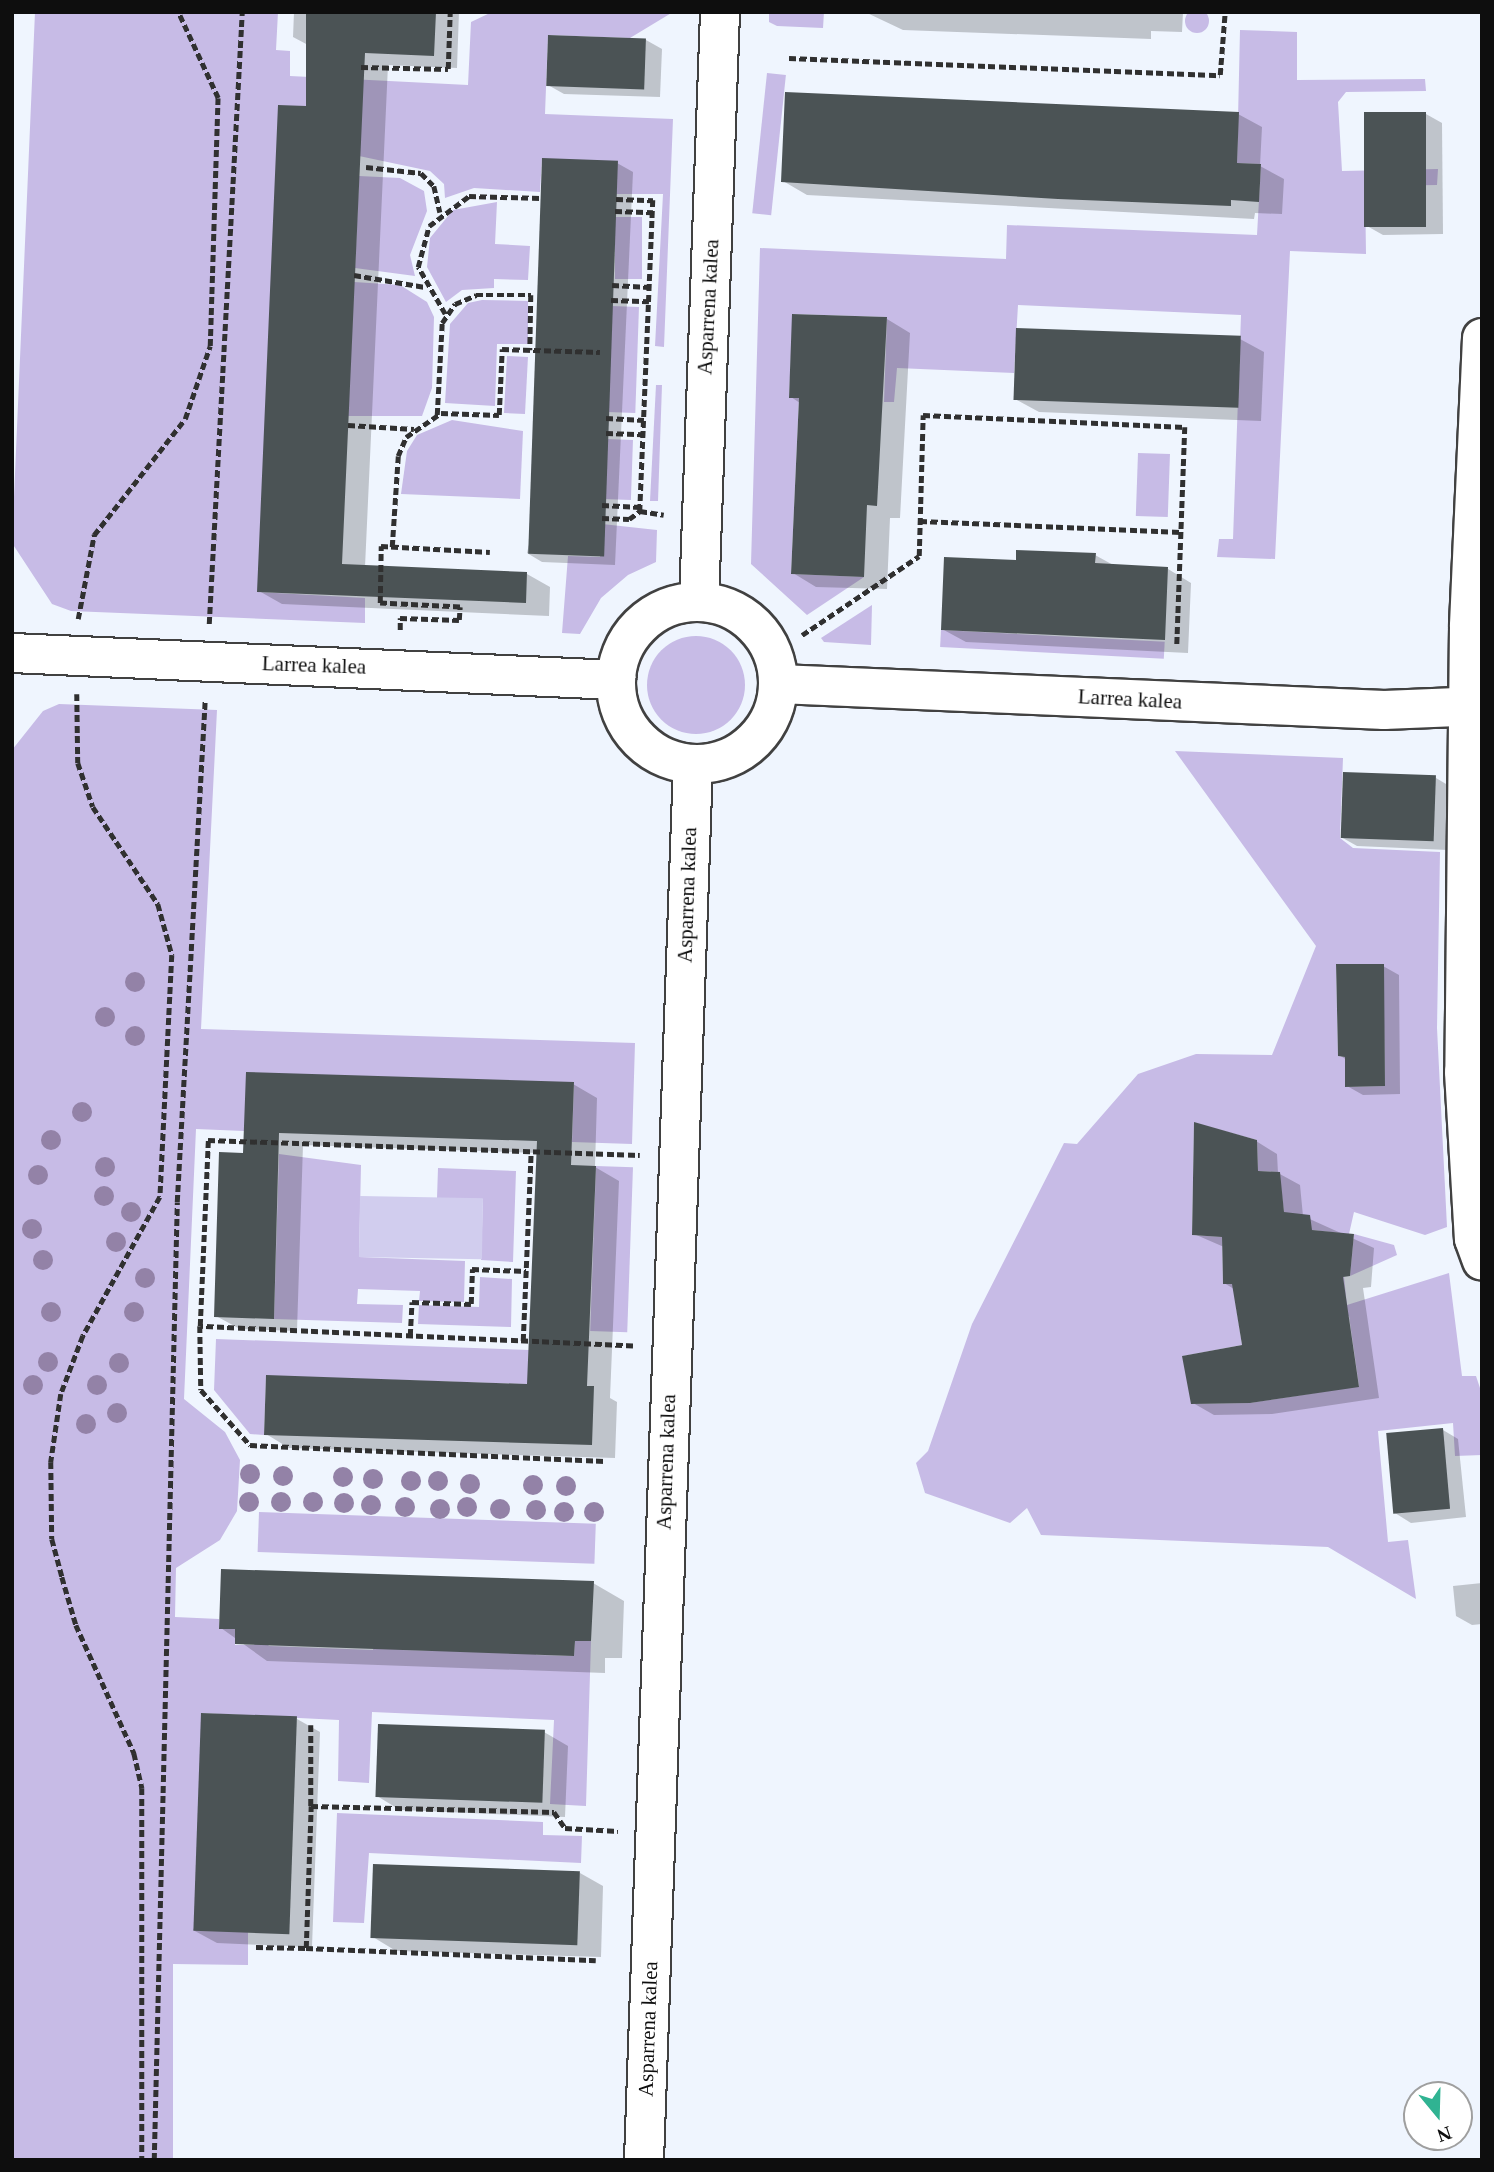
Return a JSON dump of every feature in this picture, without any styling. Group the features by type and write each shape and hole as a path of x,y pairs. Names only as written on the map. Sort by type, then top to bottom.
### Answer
{"street":[{"name":"Asparrena kalea","path":"699,602 720,12"},
{"path":"1482,338 1464,1072 1474,1239 1482,1261"},
{"path":"699,602 724,606 765,637 779,684 771,716 753,743 725,760 693,764 668,760 629,728 616,680 621,655 651,617 699,602"},
{"name":"Larrea kalea","path":"12,653 616,680"},
{"name":"Larrea kalea","path":"779,684 1384,710 1475,706"},
{"name":"Asparrena kalea","path":"644,2160 693,764"}],"path":[{"path":"142,2160 142,1788 134,1753 76,1625 62,1577 52,1539 51,1462 61,1394 83,1336 160,1197 172,956 158,904 93,807 78,763 76,655 79,596 94,535 185,419 210,346 218,98 178,12"},
{"path":"208,632 242,12"},
{"path":"361,67 448,69 450,12"},
{"path":"789,58 1220,75 1225,12"},
{"path":"366,167 421,173 434,186 440,212"},
{"path":"437,415 445,314 426,288 419,245 440,212 469,196 540,198"},
{"path":"602,517 629,519 640,509 644,420 653,200 616,199"},
{"path":"615,211 653,212"},
{"path":"355,275 426,288"},
{"path":"612,285 649,287"},
{"path":"445,314 476,295 531,295 530,350"},
{"path":"611,300 649,301"},
{"path":"392,547 398,456 415,429 437,415 499,415 502,349 600,352"},
{"path":"802,635 919,556 923,415 1185,427 1177,647"},
{"path":"606,418 644,420"},
{"path":"348,425 415,429"},
{"path":"606,433 643,434"},
{"path":"603,505 669,515"},
{"path":"920,521 1181,532"},
{"path":"400,634 400,618 459,620 460,607 380,603 382,546 490,552"},
{"path":"155,2160 176,1216 205,699"},
{"path":"605,1461 250,1445 201,1390 200,1326 208,1140 648,1156"},
{"path":"523,1341 531,1152"},
{"path":"410,1336 412,1302 471,1304 472,1269 526,1271"},
{"path":"200,1326 641,1346"},
{"path":"306,1948 311,1725"},
{"path":"311,1806 554,1812 565,1828 622,1831"},
{"path":"256,1947 596,1960"}],"shaded area":[{"path":"1197,9 1208,16 1209,21 1202,32 1197,33 1186,26 1185,21 1192,10"},
{"path":"35,12 278,12 276,50 290,51 290,76 468,85 471,22 492,12 673,12 630,38 548,35 545,114 673,119 664,347 655,346 663,194 616,194 542,158 540,192 474,188 445,198 444,184 430,171 359,156 258,592 365,598 365,623 71,611 52,604 12,543"},
{"path":"769,12 824,12 823,28 777,26 769,22"},
{"path":"1240,30 1297,32 1297,80 1425,79 1426,91 1346,92 1338,102 1342,171 1438,169 1437,185 1365,186 1366,254 1290,251 1275,559 1217,557 1219,539 1233,539 1241,315 1018,305 1014,373 897,368 894,402 884,402 887,317 793,314 789,398 799,398 791,574 864,577 807,615 751,564 760,248 1006,259 1007,225 1257,235 1261,164 1237,163"},
{"path":"767,73 786,75 771,215 752,213"},
{"path":"359,176 400,178 424,191 427,211 410,255 415,276 355,268"},
{"path":"497,202 495,244 530,246 528,280 494,279 494,288 462,290 446,302 427,267 430,238 453,210"},
{"path":"615,217 642,217 642,279 615,279"},
{"path":"354,282 400,285 427,302 434,317 432,388 422,416 348,416"},
{"path":"482,300 528,301 528,344 497,344 495,406 445,403 450,324 468,303"},
{"path":"611,306 639,307 635,413 607,412"},
{"path":"507,356 528,357 525,414 504,413"},
{"path":"656,385 662,385 658,501 650,501"},
{"path":"452,420 523,431 520,499 401,494 407,451 417,435"},
{"path":"605,439 633,440 631,500 603,499"},
{"path":"1138,453 1170,454 1168,517 1136,516"},
{"path":"602,524 657,530 656,562 628,575 601,598 580,634 562,633 568,556 600,557"},
{"path":"872,605 871,645 824,642 821,638"},
{"path":"941,630 1165,642 1164,659 940,647"},
{"path":"696,636 715,640 731,650 741,666 745,685 741,704 731,720 715,730 696,734 677,730 661,720 651,704 647,685 651,666 661,650 677,640"},
{"path":"59,704 217,710 201,1029 635,1043 632,1144 572,1142 574,1083 244,1131 196,1129 184,1399 225,1432 240,1460 237,1511 220,1540 176,1568 175,1617 219,1619 219,1629 235,1629 235,1645 254,1645 255,1630 269,1646 373,1650 374,1634 402,1635 402,1650 440,1651 536,1639 536,1655 574,1656 575,1641 591,1641 586,1806 550,1804 554,1720 372,1712 369,1783 338,1781 339,1720 201,1713 248,1933 248,1965 173,1964 173,2160 12,2160 12,750 43,711"},
{"path":"1175,751 1343,758 1340,838 1353,848 1440,852 1437,1028 1447,1227 1425,1235 1354,1212 1349,1234 1312,1230 1284,1212 1279,1172 1258,1171 1257,1140 1194,1123 1192,1235 1222,1237 1223,1284 1344,1277 1347,1305 1449,1273 1462,1376 1476,1376 1482,1394 1482,1455 1455,1456 1453,1423 1378,1431 1388,1542 1408,1540 1416,1599 1328,1547 1041,1535 1027,1508 1010,1523 925,1493 916,1463 928,1451 972,1324 1064,1143 1077,1144 1138,1074 1196,1054 1272,1055 1316,946","holes":["1383,964 1385,1086 1345,1087 1345,1057 1338,1056 1336,965","1236,1306 1301,1323 1349,1316 1359,1386 1250,1403 1192,1404 1183,1356 1242,1345"]},
{"path":"279,1154 361,1165 359,1257 465,1261 464,1302 419,1301 420,1291 358,1289 357,1304 403,1305 402,1323 274,1319"},
{"path":"596,1166 633,1167 627,1332 590,1331"},
{"path":"438,1168 516,1171 513,1262 481,1260 483,1199 437,1198"},
{"path":"360,1196 483,1198 482,1259 359,1257"},
{"path":"1354,1234 1394,1245 1397,1255 1350,1276"},
{"path":"480,1277 512,1279 511,1327 418,1324 419,1305 479,1307"},
{"path":"216,1339 529,1350 528,1384 266,1376 264,1435 250,1434 214,1390"},
{"path":"259,1512 596,1524 594,1564 258,1552"},
{"path":"337,1813 543,1822 543,1835 582,1836 581,1863 369,1853 364,1923 333,1922"}],"building":[{"path":"306,12 436,12 434,56 365,53 342,564 527,572 526,603 257,592 278,105 306,106"},
{"path":"548,35 646,38 644,89 546,86"},
{"path":"785,92 1239,112 1237,163 1261,164 1259,202 1231,200 1231,206 1058,199 781,182"},
{"path":"1364,112 1426,112 1426,227 1364,227"},
{"path":"542,158 618,161 604,556 528,554"},
{"path":"792,314 887,317 877,506 867,505 864,577 791,574 799,398 789,398"},
{"path":"1016,328 1241,336 1238,408 1013,400"},
{"path":"1016,550 1096,553 1095,563 1168,567 1165,640 941,630 944,557 1016,560"},
{"path":"1343,772 1436,775 1434,841 1341,838"},
{"path":"1336,964 1384,964 1385,1086 1345,1087 1345,1057 1338,1056"},
{"path":"246,1072 574,1082 571,1165 596,1166 587,1386 594,1386 592,1445 264,1435 266,1375 527,1384 537,1141 279,1133 274,1319 214,1317 219,1152 243,1153"},
{"path":"1194,1122 1257,1140 1258,1171 1280,1172 1284,1212 1310,1215 1312,1230 1354,1234 1350,1276 1343,1277 1359,1387 1250,1403 1191,1404 1182,1356 1242,1345 1232,1284 1223,1284 1222,1237 1192,1235"},
{"path":"1443,1428 1450,1509 1393,1514 1386,1433"},
{"path":"221,1569 594,1581 591,1641 575,1641 574,1656 235,1644 235,1629 219,1629"},
{"path":"201,1713 297,1716 289,1934 193,1931"},
{"path":"378,1724 545,1730 542,1803 375,1797"},
{"path":"373,1864 580,1871 577,1945 370,1938"}]}
